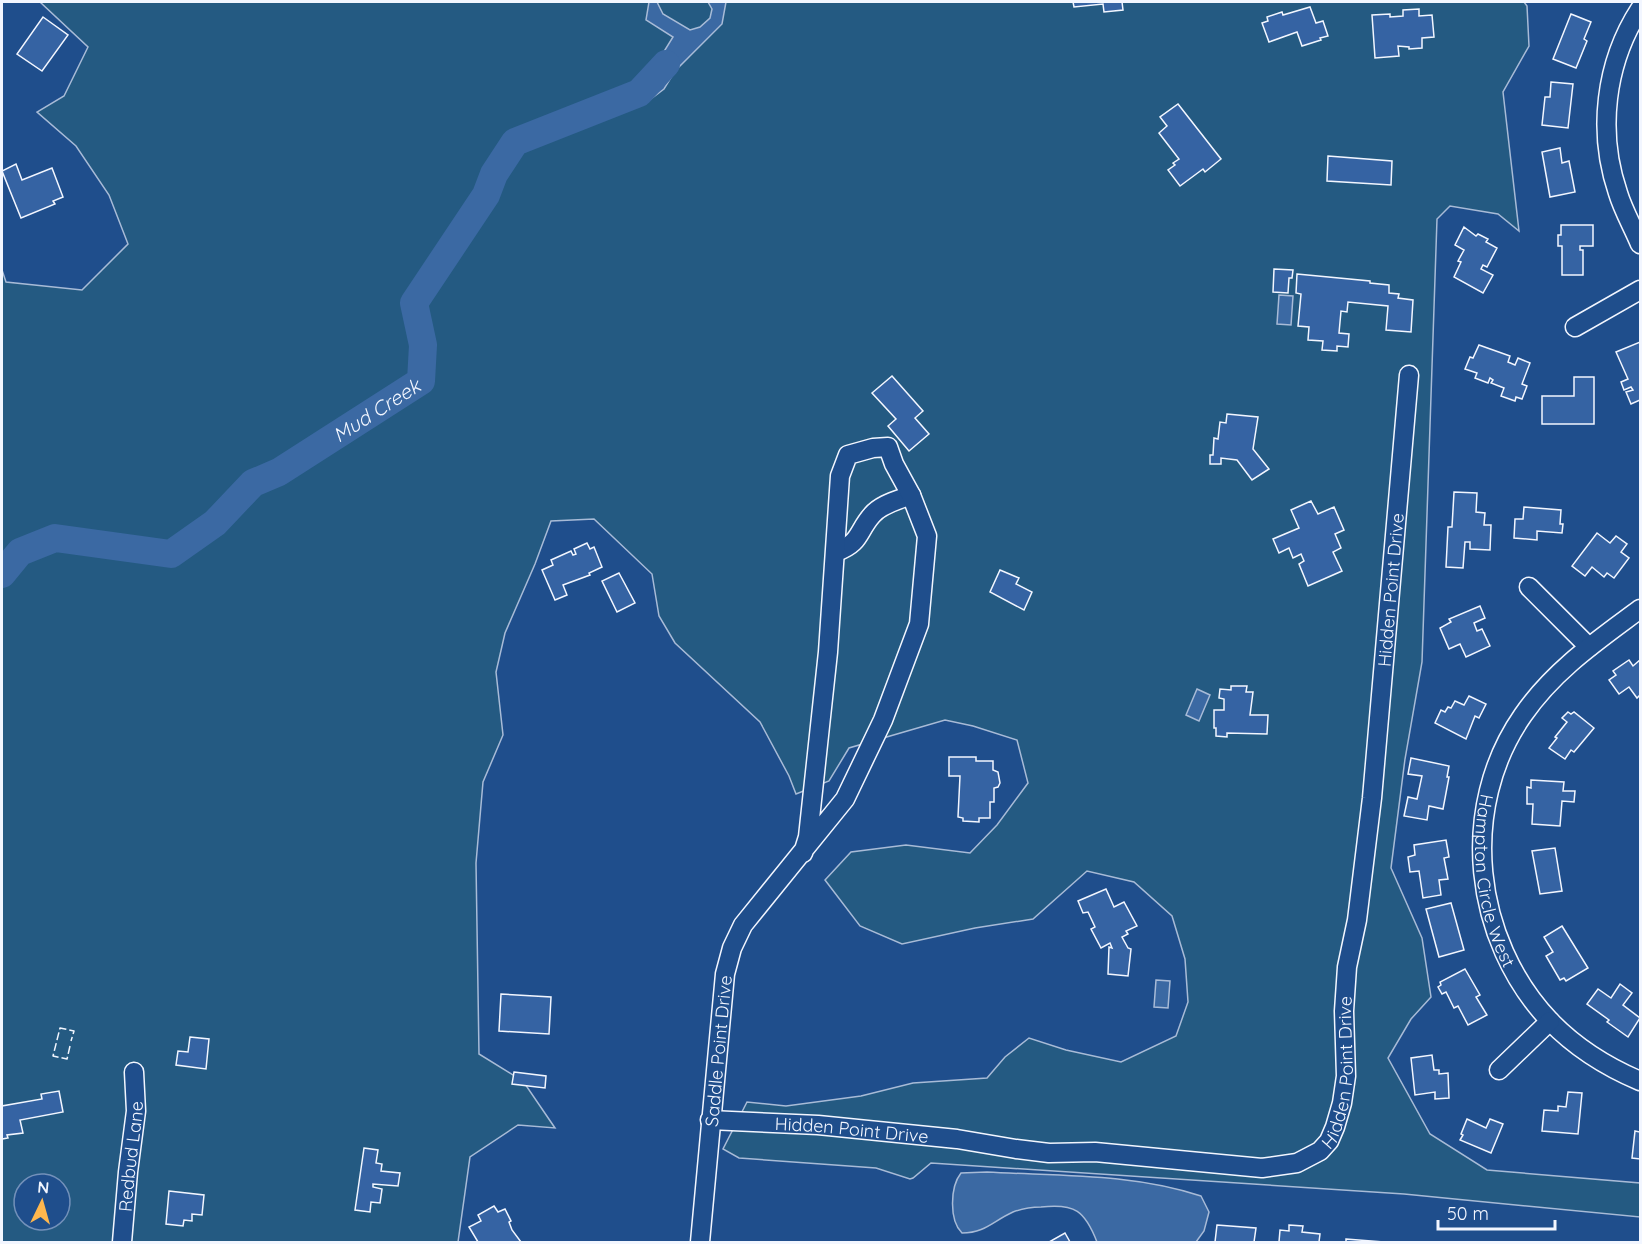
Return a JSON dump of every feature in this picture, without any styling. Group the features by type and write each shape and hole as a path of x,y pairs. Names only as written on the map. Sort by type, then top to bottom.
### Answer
{"street":[{"path":"1641,9 1617,59 1608,94 1606,123 1612,172 1623,206 1641,244"},
{"path":"1575,327 1641,290"},
{"name":"Hidden Point Drive","path":"710,1120 818,1125 957,1139 1016,1149 1095,1152 1262,1168 1297,1163 1320,1151 1329,1140 1335,1127 1346,1076 1344,1011 1347,967 1357,920 1372,798 1409,375"},
{"name":"Saddle Point Drive","path":"700,1242 725,974 730,954 743,925 845,799 883,720 919,624 927,536 911,495 894,464 888,447 873,448 848,455 840,476 836,552"},
{"path":"803,853 808,837 828,652 836,552 849,548 872,514 911,495"},
{"path":"1529,587 1589,647"},
{"name":"Hampton Circle West","path":"1641,609 1553,677 1522,716 1496,768 1483,824 1483,874 1493,924 1503,951 1516,975 1550,1021 1596,1058 1641,1081"},
{"path":"1499,1070 1550,1021"},
{"name":"Redbud Lane","path":"122,1242 136,1111 135,1072"}],"shaded area":[{"path":"40,2 1524,2 1527,6 1529,46 1503,92 1519,231 1498,214 1450,206 1437,219 1422,662 1405,759 1391,868 1422,938 1431,997 1411,1019 1388,1058 1430,1134 1487,1170 1640,1183 1640,1217 1404,1194 931,1163 910,1179 876,1168 739,1158 723,1149 747,1102 786,1106 861,1096 913,1083 987,1078 1005,1057 1029,1038 1066,1050 1121,1062 1176,1036 1188,1002 1185,959 1172,916 1134,882 1087,871 1033,919 975,928 902,944 860,926 825,880 851,852 906,845 970,853 997,825 1028,783 1017,740 945,720 849,748 829,781 796,794 760,722 675,643 659,616 652,574 594,519 551,521 505,633 496,672 503,735 483,782 476,863 479,1054 523,1081 555,1128 518,1125 470,1157 458,1242 2,1242 2,270 6,282 82,290 128,244 109,195 76,146 37,112 64,96 88,47"},
{"path":"649,2 657,2 663,14 690,30 700,27 710,18 712,9 708,2 726,2 722,24 675,71 664,89 644,104 635,82 660,58 673,37 646,20"},
{"path":"1279,295 1293,296 1291,325 1277,324"},
{"path":"1197,689 1210,695 1199,721 1186,715"},
{"path":"1156,980 1170,981 1168,1008 1154,1007"},
{"path":"961,1173 1095,1177 1148,1183 1201,1196 1209,1212 1204,1231 1196,1242 1097,1242 1083,1216 1077,1211 1062,1206 1019,1210 983,1229 962,1233 953,1212 953,1195 957,1179"}],"building":[{"path":"1073,2 1122,2 1123,10 1104,12 1103,4 1074,7"},
{"path":"1310,7 1316,23 1323,21 1328,36 1302,46 1297,32 1269,42 1262,23 1268,21 1267,17"},
{"path":"1419,9 1419,16 1432,15 1434,37 1422,38 1422,48 1409,49 1409,47 1398,46 1399,56 1375,58 1372,15 1403,16 1403,10"},
{"path":"1571,14 1591,22 1584,39 1587,41 1576,68 1553,59"},
{"path":"43,17 68,35 42,71 17,54"},
{"path":"1551,82 1573,84 1568,128 1542,125 1545,97 1550,97"},
{"path":"1178,104 1221,159 1205,172 1203,169 1180,186 1168,170 1179,159 1159,133 1167,126 1160,117"},
{"path":"1560,148 1562,163 1569,161 1575,192 1550,197 1542,152"},
{"path":"1328,156 1392,161 1391,185 1327,181"},
{"path":"16,164 22,180 52,168 63,197 53,201 55,204 21,218 2,171"},
{"path":"1561,225 1593,225 1593,246 1580,246 1580,250 1583,250 1583,275 1562,275 1562,246 1558,246"},
{"path":"1464,227 1476,236 1478,234 1488,239 1486,242 1497,248 1487,267 1483,265 1481,269 1493,275 1483,293 1454,277 1461,262 1458,261 1464,250 1455,245"},
{"path":"1274,269 1293,270 1292,278 1289,278 1288,293 1273,292"},
{"path":"1297,274 1389,285 1389,293 1399,294 1398,298 1413,300 1411,332 1386,330 1388,306 1348,302 1347,312 1341,311 1339,333 1349,334 1348,347 1337,346 1337,351 1322,350 1323,341 1308,340 1309,327 1298,326 1301,294 1296,293"},
{"path":"1640,342 1640,400 1631,404 1626,392 1633,390 1631,387 1624,390 1621,382 1628,379 1616,352"},
{"path":"1479,345 1510,356 1508,362 1515,365 1518,358 1530,363 1522,384 1527,386 1522,399 1516,397 1515,401 1501,396 1504,388 1491,383 1493,380 1490,378 1488,383 1475,378 1477,373 1465,369"},
{"path":"892,376 923,411 915,418 929,434 909,451 888,426 896,419 872,393"},
{"path":"1574,377 1594,377 1594,424 1542,424 1542,396 1574,396"},
{"path":"1227,414 1258,417 1253,449 1269,469 1252,480 1237,460 1221,458 1221,464 1210,464 1214,438 1218,439 1220,422 1226,423"},
{"path":"1454,492 1477,493 1476,512 1485,513 1484,525 1491,525 1490,550 1470,549 1470,542 1465,542 1463,568 1446,567 1448,527 1452,527"},
{"path":"1311,501 1318,514 1334,507 1344,530 1335,534 1341,548 1333,552 1342,571 1308,586 1299,564 1304,561 1301,554 1293,558 1289,548 1279,553 1273,539 1299,528 1291,510"},
{"path":"1524,507 1561,510 1562,533 1537,531 1537,540 1514,538 1515,519 1523,519"},
{"path":"1597,533 1610,543 1616,536 1627,544 1621,552 1629,558 1614,578 1607,573 1604,577 1592,567 1585,576 1572,566"},
{"path":"587,543 590,549 594,547 602,567 589,573 590,575 563,585 567,595 555,600 542,570 553,565 551,560 571,551 573,555 576,554 574,549"},
{"path":"1000,570 1019,578 1016,584 1032,592 1024,610 990,592"},
{"path":"619,573 635,603 617,612 602,581"},
{"path":"1480,606 1485,618 1474,623 1477,631 1482,629 1490,646 1466,657 1460,644 1449,649 1440,628 1451,622 1449,619"},
{"path":"1629,660 1633,666 1640,660 1640,698 1639,696 1637,698 1629,687 1619,694 1609,680 1616,675 1613,671"},
{"path":"1231,686 1247,686 1246,692 1253,692 1250,715 1268,715 1267,734 1227,733 1227,737 1216,736 1214,710 1224,710 1224,699 1219,698 1220,689 1231,690"},
{"path":"1469,696 1486,704 1479,718 1475,716 1466,739 1435,723 1441,710 1445,712 1455,701 1464,705"},
{"path":"1568,712 1571,714 1574,712 1594,728 1565,759 1549,748 1567,722 1562,718"},
{"path":"949,757 976,757 976,761 993,761 993,770 998,772 1000,783 994,788 994,802 990,802 990,818 979,818 979,822 963,821 963,818 958,817 960,776 949,776"},
{"path":"1411,758 1449,766 1443,809 1429,806 1427,820 1404,816 1408,797 1417,799 1422,776 1408,774"},
{"path":"1531,780 1564,782 1563,791 1575,791 1574,802 1562,801 1560,826 1532,824 1533,804 1527,804 1527,787 1531,788"},
{"path":"1446,840 1449,857 1444,858 1448,879 1439,880 1441,895 1423,898 1419,871 1410,872 1408,857 1415,855 1414,845"},
{"path":"1555,848 1562,891 1540,894 1532,851"},
{"path":"1106,889 1114,907 1124,902 1137,926 1126,931 1128,934 1122,937 1131,949 1128,976 1108,974 1109,947 1112,948 1110,943 1101,948 1091,929 1095,927 1088,912 1083,913 1078,901"},
{"path":"1451,903 1464,950 1439,957 1426,909"},
{"path":"1562,926 1588,968 1566,981 1564,978 1560,980 1546,956 1553,952 1544,937"},
{"path":"1465,969 1480,995 1476,997 1487,1015 1468,1025 1458,1006 1454,1008 1446,992 1442,994 1438,987 1441,985 1440,982"},
{"path":"1620,984 1632,993 1623,1005 1640,1018 1628,1037 1587,1004 1598,989 1611,998"},
{"path":"501,994 551,997 549,1034 499,1031"},
{"path":"190,1037 209,1039 206,1069 176,1065 178,1051 188,1052"},
{"path":"1432,1055 1434,1070 1439,1070 1439,1074 1448,1073 1449,1098 1435,1099 1435,1092 1415,1095 1411,1058"},
{"path":"514,1072 546,1076 545,1088 512,1084"},
{"path":"59,1091 63,1112 20,1120 23,1133 7,1135 8,1138 2,1139 2,1106 42,1099 41,1094"},
{"path":"1568,1092 1582,1093 1578,1134 1542,1131 1544,1110 1558,1111 1558,1106 1566,1107"},
{"path":"1467,1119 1486,1128 1490,1119 1503,1124 1491,1153 1460,1140"},
{"path":"1635,1131 1640,1132 1640,1159 1632,1158"},
{"path":"364,1148 378,1150 376,1163 382,1164 381,1171 400,1173 398,1186 373,1184 373,1187 382,1189 380,1203 371,1202 370,1212 355,1210"},
{"path":"169,1191 204,1195 202,1215 192,1214 192,1221 184,1220 183,1226 166,1224"},
{"path":"494,1206 498,1212 505,1209 511,1221 509,1222 512,1230 521,1242 478,1242 469,1227 481,1221 478,1215"},
{"path":"1217,1225 1256,1228 1254,1242 1215,1242"},
{"path":"1289,1225 1303,1226 1302,1232 1320,1234 1319,1242 1279,1242 1280,1230 1289,1231"},
{"path":"1065,1233 1070,1242 1049,1242"},
{"path":"1346,1239 1384,1242 1346,1242"}],"waterway":[{"name":"Mud Creek","path":"2,574 20,552 55,538 171,554 215,523 253,483 279,472 421,381 423,345 414,303 486,195 494,174 515,142 639,93 666,64"}],"fence":[{"path":"70,1046 67,1059 53,1056 60,1028 74,1031 71,1041"}]}
